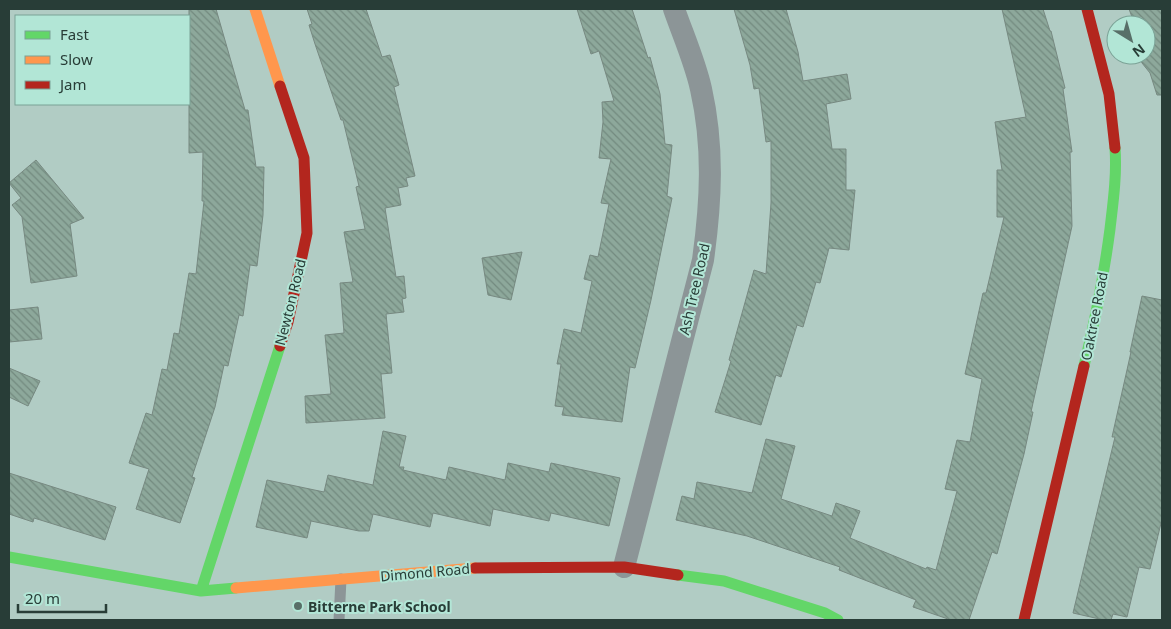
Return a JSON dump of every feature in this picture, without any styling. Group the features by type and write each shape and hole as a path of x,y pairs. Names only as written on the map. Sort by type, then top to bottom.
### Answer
{"street":[{"name":"Newton Road","path":"201,591 288,322 307,233 304,158 255,9"},
{"name":"Ash Tree Road","path":"624,568 703,260 707,227 710,192 710,148 704,103 674,9"},
{"name":"Oaktree Road","path":"1024,620 1093,328 1107,250 1114,196 1115,151 1108,94 1087,9"},
{"name":"Dimond Road","path":"9,557 201,591 490,567 624,568 724,582 825,614 838,620"}],"lane":[{"path":"339,620 341,580"}],"building":[{"path":"189,9 216,9 245,110 248,110 256,167 264,167 263,215 257,266 250,265 243,316 239,315 228,366 224,365 215,407 192,477 195,478 180,523 136,509 149,469 129,463 146,413 152,415 162,369 167,370 174,333 179,334 189,273 196,274 204,201 202,201 203,152 189,153"},
{"path":"307,9 366,9 382,57 390,55 399,85 394,87 415,176 406,178 408,186 398,188 401,205 385,208 396,277 404,276 406,298 402,299 404,312 386,314 392,373 381,374 385,418 306,423 305,396 331,394 325,335 344,333 340,283 353,282 344,232 365,229 356,187 359,186 343,120 341,120 315,44 309,25 312,24"},
{"path":"577,9 632,9 648,58 650,57 660,94 665,144 672,145 667,196 672,198 635,368 630,367 622,422 562,415 564,407 555,406 561,364 557,364 564,329 581,333 592,281 584,279 590,255 598,257 609,204 601,203 611,159 599,158 603,122 602,102 614,101 599,51 591,54"},
{"path":"734,9 786,9 798,52 803,81 847,74 851,99 826,104 832,149 846,149 846,190 855,190 849,250 829,248 820,283 816,282 803,327 797,325 781,377 776,375 761,425 715,412 731,361 729,360 754,270 766,274 771,203 771,141 766,142 759,88 754,89 750,65"},
{"path":"1002,9 1043,9 1051,31 1065,88 1063,89 1072,152 1070,152 1072,226 1031,412 1033,412 1024,454 997,554 992,552 969,620 951,620 913,607 916,600 839,570 840,567 747,536 676,520 682,496 694,499 697,482 752,493 766,439 795,446 781,499 832,516 836,503 860,511 850,538 926,569 927,567 936,570 957,491 945,489 957,440 970,442 982,379 965,374 983,293 986,293 1004,217 997,217 997,170 1002,170 995,122 1026,117"},
{"path":"1129,9 1162,9 1162,95 1157,95 1150,73 1144,65 1156,65 1156,15 1131,15"},
{"path":"36,160 84,218 70,224 77,276 31,283 22,217 12,205 21,198 9,183"},
{"path":"522,252 511,300 488,295 482,258"},
{"path":"1142,296 1162,300 1162,519 1150,569 1139,567 1127,617 1113,614 1111,620 1104,620 1073,613 1115,437 1112,437"},
{"path":"38,307 42,339 9,342 9,310"},
{"path":"9,368 40,381 28,406 9,397"},
{"path":"383,431 406,436 399,467 404,467 403,470 446,480 449,467 505,480 508,463 549,472 551,463 620,478 609,526 551,513 549,521 493,509 490,526 433,513 430,527 373,514 369,531 359,531 311,521 307,538 256,527 267,480 324,492 328,475 373,485"},
{"path":"9,473 116,507 105,540 34,518 33,522 9,514"}],"traffic: fast":[{"path":"1084,366 1108,246 1114,189 1115,148"},
{"path":"201,591 280,346"},
{"path":"9,557 201,591 236,588"},
{"path":"678,575 724,581 825,613 838,620"}],"traffic: slow":[{"path":"255,9 280,86"},
{"path":"236,588 475,568"}],"traffic: jam":[{"path":"1087,9 1109,94 1115,148"},
{"path":"280,86 304,158 307,233 288,322 280,346"},
{"path":"1024,620 1084,366"},
{"path":"475,568 624,567 678,575"}],"place":[{"name":"Bitterne Park School","path":"298,606"}]}
